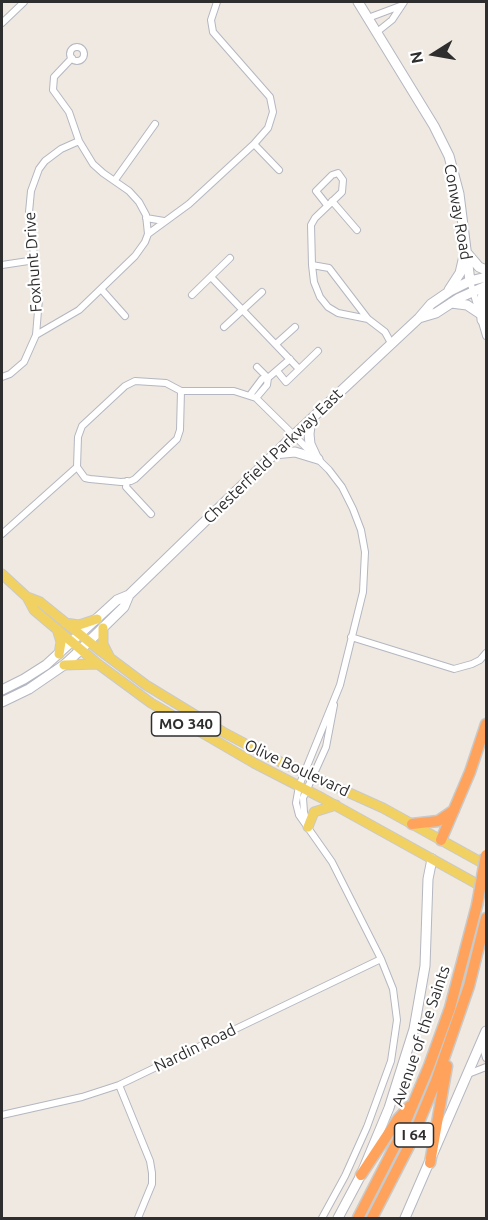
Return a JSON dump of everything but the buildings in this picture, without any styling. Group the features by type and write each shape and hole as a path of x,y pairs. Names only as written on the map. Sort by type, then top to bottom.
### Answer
{"highway":[{"path":"441,840 486,724"},
{"path":"412,824 438,820 454,809"},
{"name":"Avenue of the Saints","path":"358,1218 389,1159 416,1099 450,1008 477,905 486,855"},
{"name":"Avenue of the Saints","path":"372,1218 417,1127 448,1049 469,986 486,918"},
{"path":"430,1163 445,1084 448,1049"},
{"path":"361,1175 398,1119 416,1099"}],"main road":[{"name":"Olive Boulevard","path":"2,574 27,597 34,610 61,626 76,639 81,650 152,703 245,758 432,858"},
{"path":"59,654 61,626 100,624 103,644 112,660"},
{"name":"Olive Boulevard","path":"76,639 88,642 214,727 257,750 364,799 486,865"},
{"path":"64,665 98,664"},
{"path":"308,827 314,812 336,806"},
{"path":"432,858 441,840"},
{"name":"MO 340","path":"432,858 486,888"}],"street":[{"path":"2,23 24,2"},
{"path":"147,234 189,204 254,144 271,123 273,112 270,97 213,32 211,20 213,8 217,2"},
{"name":"Conway Road","path":"358,2 434,126 449,156 459,194 471,286 486,336"},
{"path":"368,18 402,4"},
{"path":"377,32 388,24 402,4"},
{"path":"381,13 388,24"},
{"path":"36,335 79,310 101,290 135,256 145,242 147,234 146,218 139,202 129,191 93,164 79,141 69,112 56,94 52,84 54,77 72,58"},
{"path":"115,180 155,124"},
{"name":"Foxhunt Drive","path":"2,377 10,374 24,362 36,335 39,299 29,212 34,178 45,161 61,149 79,141"},
{"path":"254,144 279,170"},
{"path":"357,230 330,203 316,191 332,175 338,173 343,180 342,192 330,203 315,218 311,225 314,282 320,297 338,314 369,319"},
{"path":"146,218 164,221"},
{"path":"466,251 471,260 486,270"},
{"path":"446,294 460,273 466,251"},
{"path":"192,295 230,258"},
{"path":"2,265 35,260"},
{"path":"312,265 329,268 369,319 385,332 391,343"},
{"name":"Chesterfield Parkway East","path":"419,318 436,313 486,276"},
{"path":"211,277 299,369"},
{"name":"Chesterfield Parkway East","path":"2,702 29,689 64,665 81,650 117,600 129,595 431,304 446,294 471,286 486,288"},
{"path":"480,316 482,297 486,288"},
{"path":"101,290 125,316"},
{"path":"224,327 262,292"},
{"path":"451,303 467,305 480,316"},
{"path":"38,318 57,322"},
{"path":"276,344 295,327"},
{"path":"277,371 286,382 318,351"},
{"path":"253,396 267,385 268,378 290,359"},
{"path":"257,367 268,378"},
{"path":"181,391 180,430 177,439 135,479 126,481 85,478 77,467 78,437 82,426 125,386 135,381 166,382 181,391 234,391 253,396 317,458 342,487 357,519 364,541 365,583 335,697 329,738 296,798 296,809 301,820 332,862 381,959 396,1003 396,1036 391,1061 367,1127 345,1176 322,1218"},
{"path":"312,418 310,444 317,458"},
{"path":"274,454 295,452 317,458"},
{"path":"2,534 77,467"},
{"path":"126,481 126,487 151,514"},
{"name":"Chesterfield Parkway East","path":"2,690 24,680 76,639 100,624"},
{"path":"351,637 454,669 472,664 486,653"},
{"path":"338,1218 361,1175 397,1086 414,1029 425,966 428,879 432,858"},
{"name":"Nardin Road","path":"2,1115 82,1097 118,1085 381,959"},
{"path":"405,1218 486,1031"},
{"path":"481,1043 486,1058"},
{"path":"468,1074 486,1067"},
{"path":"118,1085 150,1161 152,1173 152,1184 138,1218"}]}
